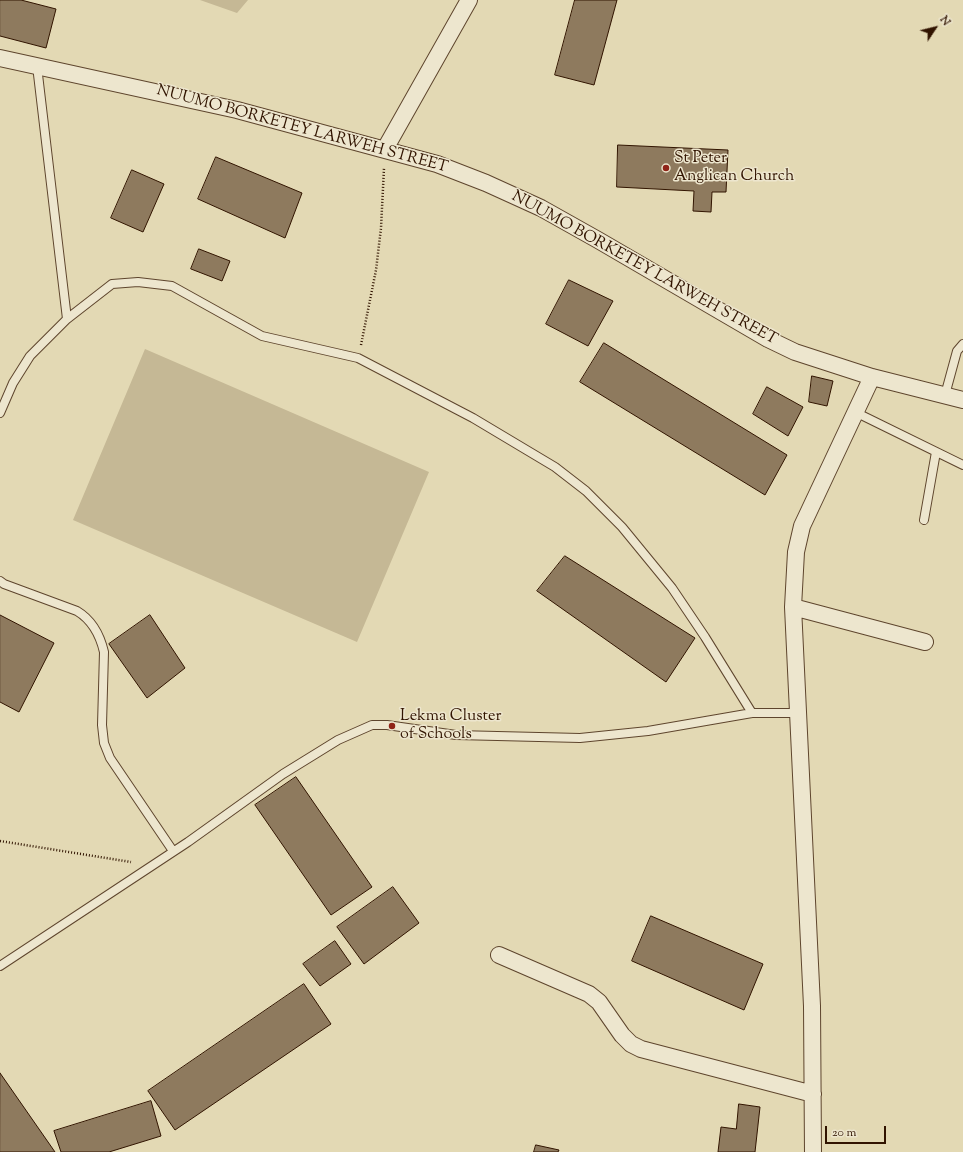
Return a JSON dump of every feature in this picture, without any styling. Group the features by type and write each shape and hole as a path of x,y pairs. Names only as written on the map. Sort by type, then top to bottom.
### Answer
{"street":[{"path":"385,149 469,0"},
{"name":"NUUMO BORKETEY LARWEH STREET","path":"0,58 237,110 437,164 486,183 541,208 768,339 795,352 872,376 963,400"},
{"path":"813,1152 812,999 793,607 796,552 802,526 872,376"},
{"path":"793,607 925,642"},
{"path":"499,955 589,994 600,1002 622,1035 631,1044 641,1049 813,1094"}],"lane":[{"path":"37,66 67,318"},
{"path":"0,413 13,382 30,356 67,318 112,284 138,282 172,286 262,336 358,358 479,422 555,467 586,491 622,527 672,588 705,637 752,713"},
{"path":"945,395 957,351 963,344"},
{"path":"855,412 963,465"},
{"path":"924,520 936,452"},
{"path":"0,581 4,584 77,611 93,625 101,640 104,652 102,725 104,744 110,758 173,851"},
{"path":"0,966 173,851 283,774 338,740 372,725 387,725 456,735 580,738 648,731 752,713 797,713"}],"path":[{"path":"358,358 377,263 381,228 385,149"},
{"path":"0,841 151,865"}],"shaded area":[{"path":"200,0 248,0 237,13"},
{"path":"145,349 429,472 357,642 73,520"}],"building":[{"path":"0,0 21,0 56,9 46,48 0,36"},
{"path":"575,0 617,0 594,85 555,75"},
{"path":"618,145 728,150 726,192 712,192 711,212 693,211 694,191 617,187"},
{"path":"216,157 302,193 285,238 198,199"},
{"path":"132,170 164,184 143,232 111,218"},
{"path":"199,249 230,261 222,281 191,269"},
{"path":"569,280 613,301 588,346 546,324"},
{"path":"604,343 787,455 765,495 580,382"},
{"path":"812,376 833,381 827,406 809,402"},
{"path":"767,387 803,407 788,436 753,414"},
{"path":"565,556 695,638 666,682 537,591"},
{"path":"0,615 54,643 19,712 0,702"},
{"path":"150,615 185,668 147,698 109,644"},
{"path":"296,777 372,887 331,915 255,805"},
{"path":"393,887 419,923 364,964 337,927"},
{"path":"651,916 763,964 744,1010 632,961"},
{"path":"335,941 351,964 320,986 303,964"},
{"path":"304,984 331,1024 175,1130 148,1091"},
{"path":"0,1073 55,1152 0,1152"},
{"path":"151,1101 161,1136 109,1152 61,1152 54,1131"},
{"path":"739,1104 760,1107 755,1152 718,1152 721,1127 736,1129"},
{"path":"536,1145 559,1150 558,1152 534,1152"}],"place":[{"name":"St Peter Anglican Church","path":"666,168"},
{"name":"Lekma Cluster of Schools","path":"392,726"}]}
